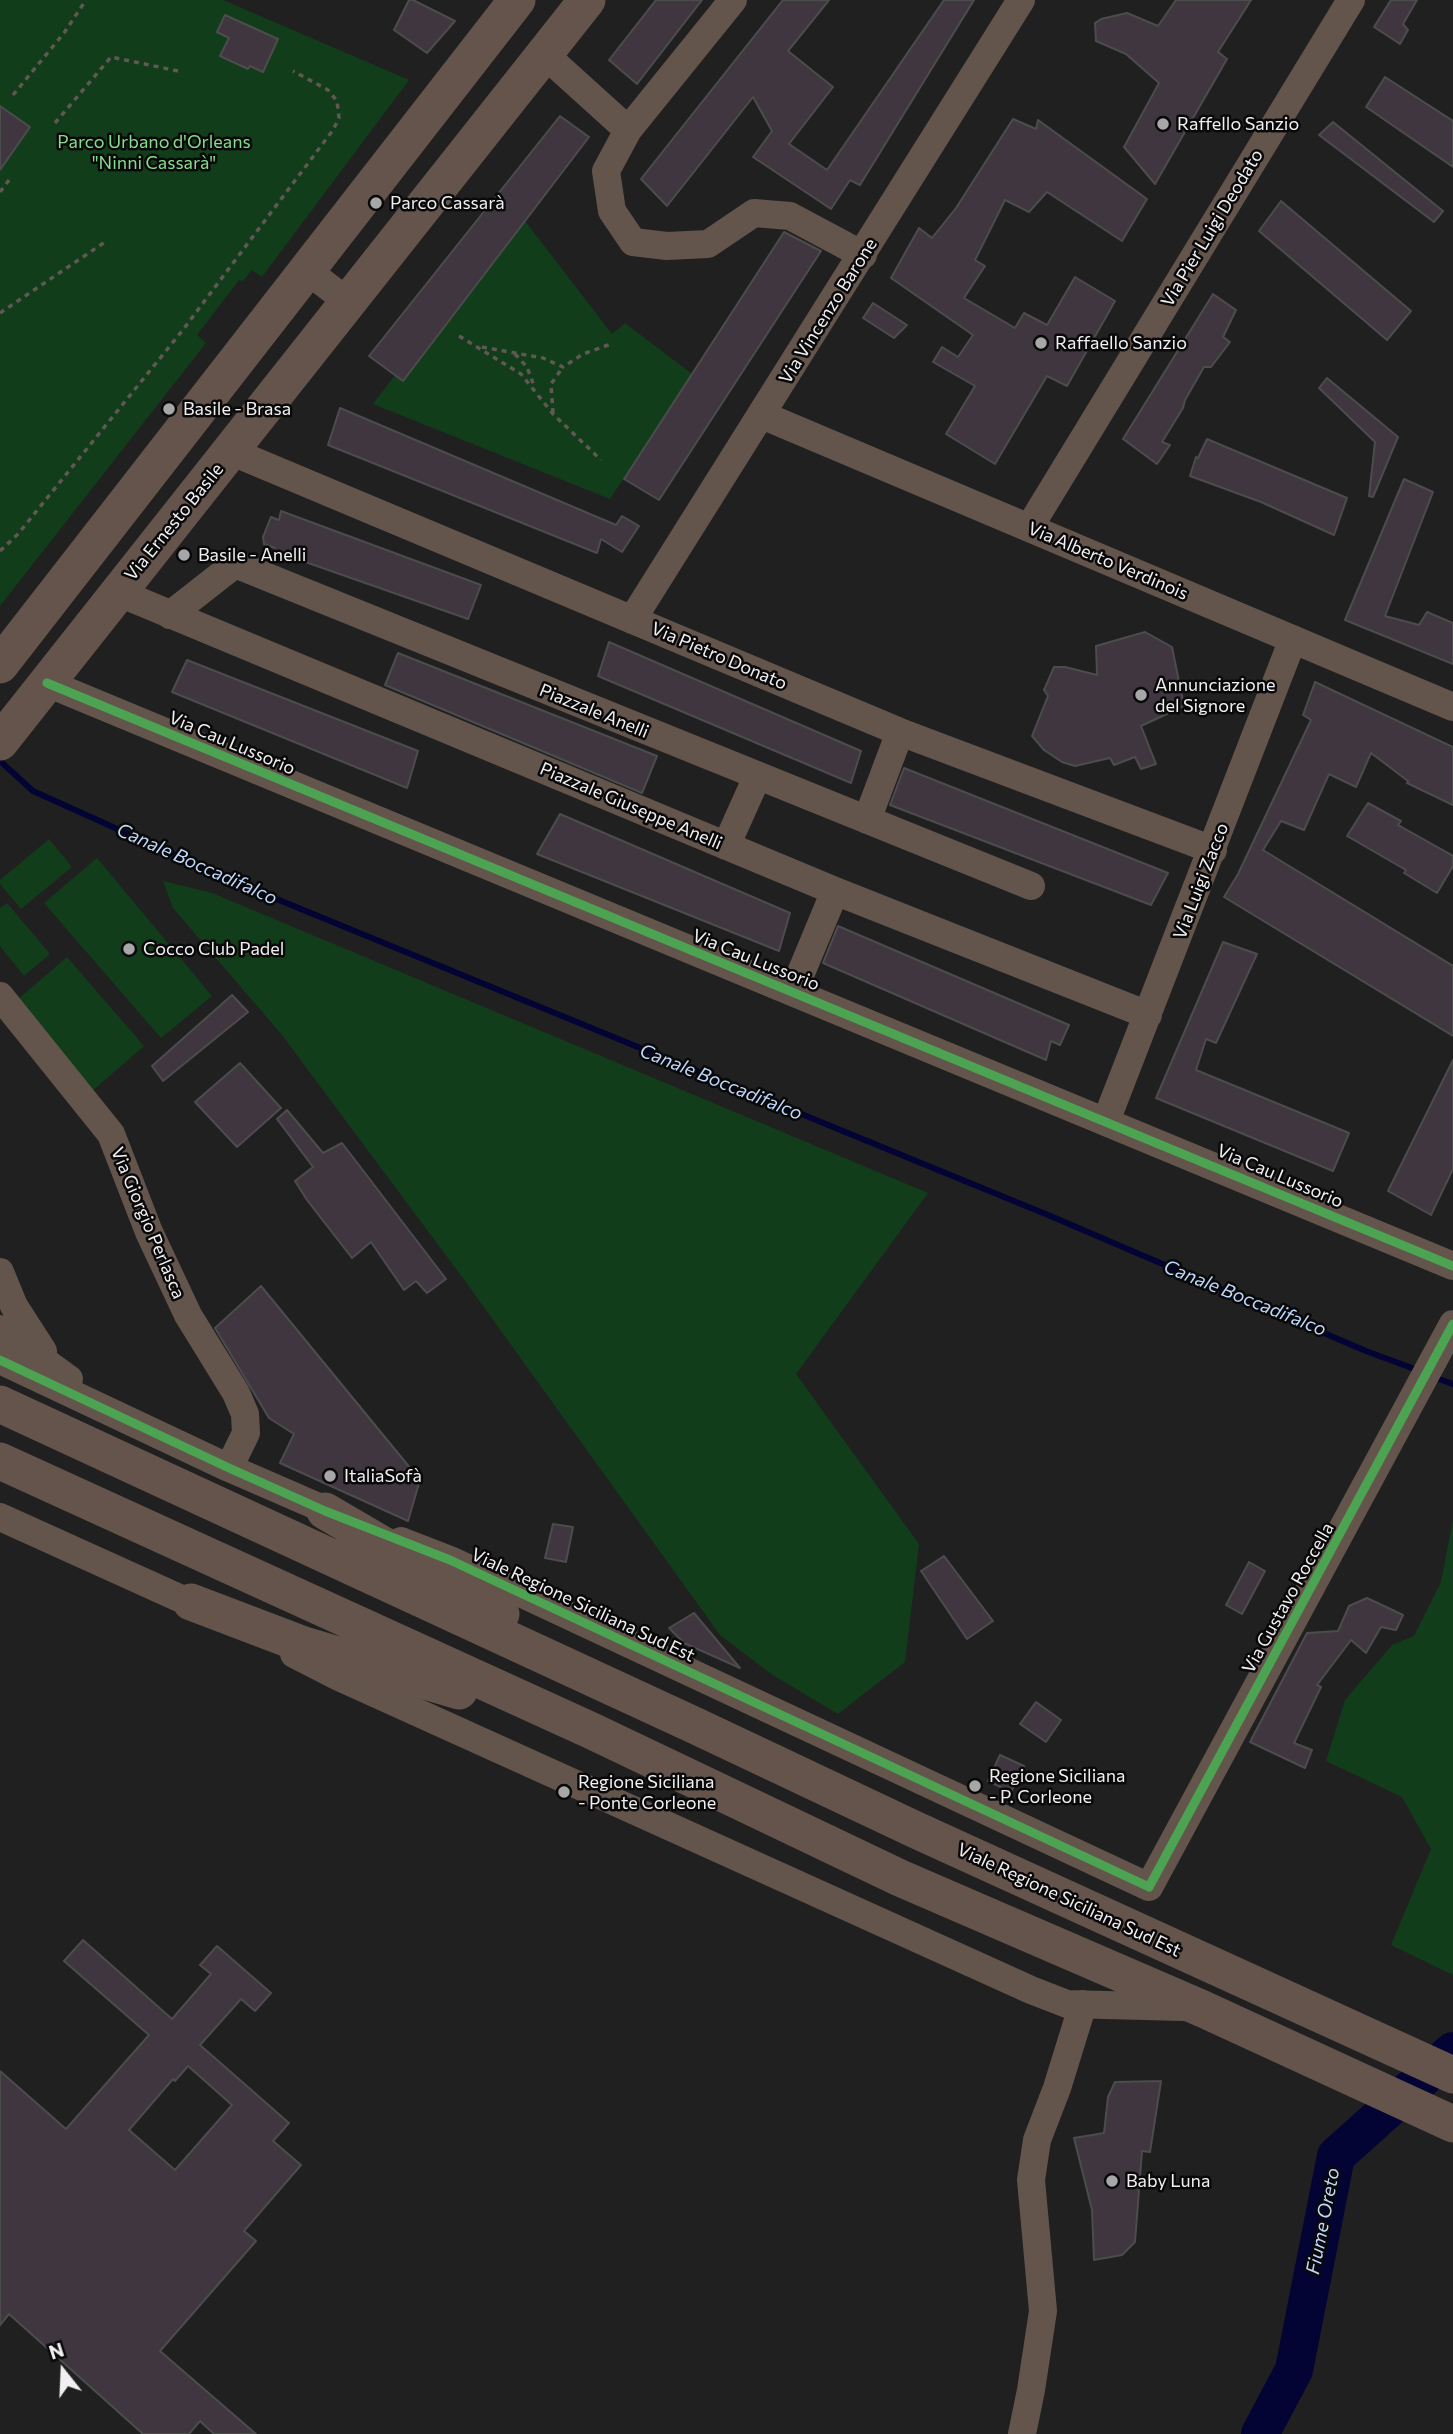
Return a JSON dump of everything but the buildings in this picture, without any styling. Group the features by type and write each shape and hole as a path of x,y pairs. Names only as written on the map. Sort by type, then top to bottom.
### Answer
{"main road":[{"path":"0,665 517,0"},
{"name":"Via Ernesto Basile","path":"8,732 587,0"},
{"name":"Viale Regione Siciliana Sud Est","path":"0,1404 916,1830 1453,2075"},
{"path":"0,1461 592,1731 900,1878 1203,2009 1453,2124"},
{"path":"325,1511 696,1726"},
{"path":"191,1602 304,1645 592,1731"}],"street":[{"path":"733,0 628,130 606,171 612,211 633,242 667,246 708,244 754,213 790,216 863,255"},
{"name":"Via Vincenzo Barone","path":"632,620 1021,0"},
{"name":"Via Pier Luigi Deodato","path":"1029,528 1351,0"},
{"path":"544,54 628,130"},
{"path":"308,271 348,302"},
{"name":"Via Alberto Verdinois","path":"762,415 1453,707"},
{"name":"Via Pietro Donato","path":"230,451 900,732 1213,850"},
{"name":"Piazzale Anelli","path":"170,615 235,564 1031,886"},
{"name":"Piazzale Giuseppe Anelli","path":"117,592 835,891 1148,1015"},
{"name":"Via Luigi Zacco","path":"1106,1121 1293,639"},
{"name":"Via Cau Lussorio","path":"47,682 1453,1266"},
{"path":"867,820 900,732"},
{"path":"726,846 757,777"},
{"path":"793,992 835,891"},
{"name":"Via Giorgio Perlasca","path":"0,996 111,1134 149,1232 188,1315 236,1393 245,1415 246,1433 229,1468"},
{"path":"0,1272 23,1321 60,1373"},
{"name":"Via Gustavo Roccella","path":"1149,1887 1453,1324"},
{"path":"0,1329 122,1417"},
{"name":"Viale Regione Siciliana Sud Est","path":"0,1360 325,1511 450,1560 1149,1887"},
{"path":"8,1522 191,1602 339,1677 935,1948 1067,2004 1146,2004 1203,2009"},
{"path":"1022,2434 1043,2311 1031,2180 1037,2140 1057,2088 1083,2004"}],"path":[{"path":"13,95 64,33 86,0"},
{"path":"55,123 111,57 183,72"},
{"path":"0,551 18,534 181,331 333,130 339,118 337,102 328,90 293,71"},
{"path":"0,192 9,180"},
{"path":"0,313 104,242"},
{"path":"459,336 521,374 553,414 601,460"},
{"path":"553,414 551,384 563,367 583,354 611,344"},
{"path":"477,346 543,358 563,367"},
{"path":"513,353 527,367 535,390"}],"green space":[{"name":"Parco Urbano d'Orleans \"Ninni Cassarà\"","path":"0,0 223,0 409,80 262,277 252,270 243,281 239,280 197,335 206,343 0,606"},
{"path":"525,221 612,334 625,323 692,374 610,499 373,404 395,375 403,381"},
{"path":"49,839 72,867 21,909 0,884 0,880"},
{"name":"Cocco Club Padel","path":"97,858 212,996 161,1038 44,903"},
{"path":"163,881 212,893 928,1193 796,1374 919,1544 905,1662 838,1714 771,1674 720,1635 465,1281 282,1035 173,908"},
{"path":"7,903 50,954 24,976 0,946 0,908"},
{"path":"67,957 144,1046 91,1092 16,1001"},
{"path":"1453,1519 1453,1975 1391,1945 1431,1849 1402,1797 1326,1761 1345,1700 1392,1645 1414,1636 1441,1582"}],"waterway":[{"name":"Canale Boccadifalco","path":"0,761 33,791 235,882 1048,1215 1366,1351 1420,1371"},
{"name":"Canale Boccadifalco","path":"1433,1377 1453,1384"},
{"name":"Fiume Oreto","path":"1260,2434 1294,2370 1336,2156 1453,2051"}],"cycle path":[{"path":"47,683 1453,1266"},
{"path":"0,1360 325,1511 450,1560 1149,1887 1453,1324"}],"place":[{"name":"Raffello Sanzio","path":"1163,124"},
{"name":"Parco Cassarà","path":"376,203"},
{"name":"Raffaello Sanzio","path":"1041,343"},
{"name":"Basile - Brasa","path":"169,409"},
{"name":"Basile - Anelli","path":"184,555"},
{"name":"Annunciazione del Signore","path":"1141,695"},
{"name":"Cocco Club Padel","path":"129,949"},
{"name":"ItaliaSofà","path":"330,1476"},
{"name":"Regione Siciliana - P. Corleone","path":"975,1786"},
{"name":"Regione Siciliana - Ponte Corleone","path":"564,1792"},
{"name":"Baby Luna","path":"1112,2181"}]}
